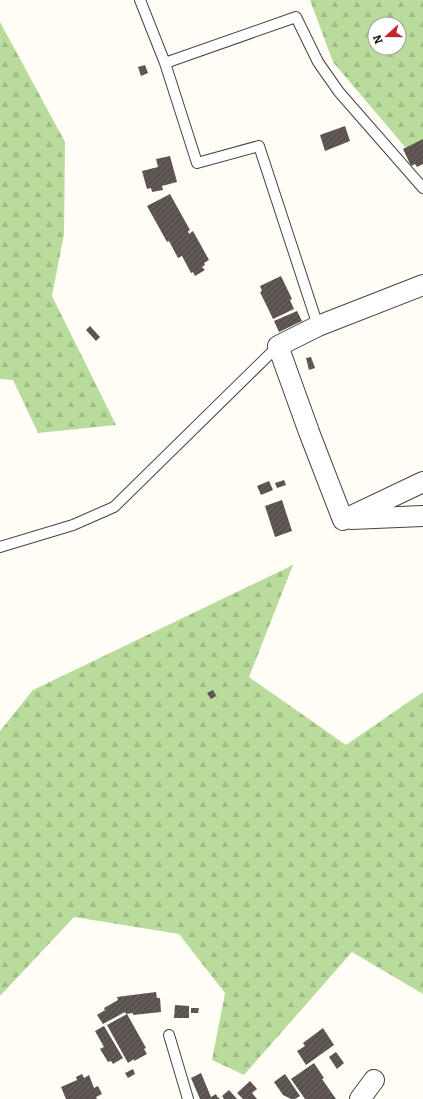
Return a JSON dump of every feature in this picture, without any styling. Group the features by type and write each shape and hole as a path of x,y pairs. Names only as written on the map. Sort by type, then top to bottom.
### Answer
{"street":[{"path":"343,520 278,346 318,326 423,285"},
{"path":"343,520 423,482"},
{"path":"343,520 423,516"},
{"path":"360,1099 374,1080"}],"lane":[{"path":"140,0 165,63 197,163 259,146 318,326"},
{"path":"165,63 296,17 318,62 339,92 423,188"},
{"path":"0,547 73,525 114,507 278,346"},
{"path":"169,1035 188,1099"}],"green space":[{"path":"310,0 423,0 423,153 411,154 333,62"},
{"path":"0,22 65,142 64,234 52,296 116,425 38,433 13,380 0,379"},
{"path":"293,565 249,677 346,745 423,692 423,994 352,952 244,1075 212,1060 225,993 179,934 74,917 0,996 0,731 33,690"}],"building":[{"path":"145,65 148,73 141,76 138,67"},
{"path":"345,126 350,141 325,151 320,135"},
{"path":"423,139 423,164 417,167 415,164 411,166 403,149"},
{"path":"170,156 177,182 162,186 163,190 152,192 151,188 147,189 142,171 158,167 156,159"},
{"path":"170,194 190,230 188,231 189,234 193,231 209,260 204,263 205,265 202,267 205,270 195,276 193,272 191,273 182,256 178,258 169,241 167,242 147,206"},
{"path":"281,276 292,299 290,300 294,309 273,319 260,292 262,291 260,286"},
{"path":"297,311 302,321 279,332 274,321"},
{"path":"90,326 100,337 96,341 86,330"},
{"path":"311,357 315,368 309,370 306,358"},
{"path":"284,480 286,485 277,488 275,483"},
{"path":"269,481 273,490 261,495 257,486"},
{"path":"282,500 292,531 275,537 265,506"},
{"path":"213,690 216,696 211,699 207,693"},
{"path":"156,992 157,998 160,998 161,1012 133,1015 133,1013 126,1014 125,1012 103,1024 97,1015 105,1010 104,1008 118,1000 117,997"},
{"path":"175,1005 189,1006 189,1018 174,1018"},
{"path":"191,1008 199,1008 198,1013 191,1013"},
{"path":"127,1014 146,1048 144,1049 147,1054 128,1063 107,1025"},
{"path":"104,1026 123,1058 113,1064 111,1061 108,1062 100,1049 104,1047 95,1031"},
{"path":"323,1028 334,1045 306,1065 297,1051 305,1046 303,1043"},
{"path":"336,1052 344,1063 337,1069 329,1057"},
{"path":"314,1063 324,1078 322,1079 336,1099 305,1099 291,1079"},
{"path":"133,1069 135,1074 128,1078 125,1073"},
{"path":"201,1073 211,1097 216,1094 220,1099 200,1099 191,1078"},
{"path":"82,1074 84,1078 89,1075 94,1088 98,1086 102,1094 96,1097 97,1099 66,1099 61,1087 77,1080 76,1077"},
{"path":"285,1074 300,1096 295,1099 291,1099 283,1095 274,1082"},
{"path":"250,1081 257,1089 252,1093 257,1099 243,1099 237,1093"},
{"path":"229,1090 237,1099 224,1099 222,1096"}]}
